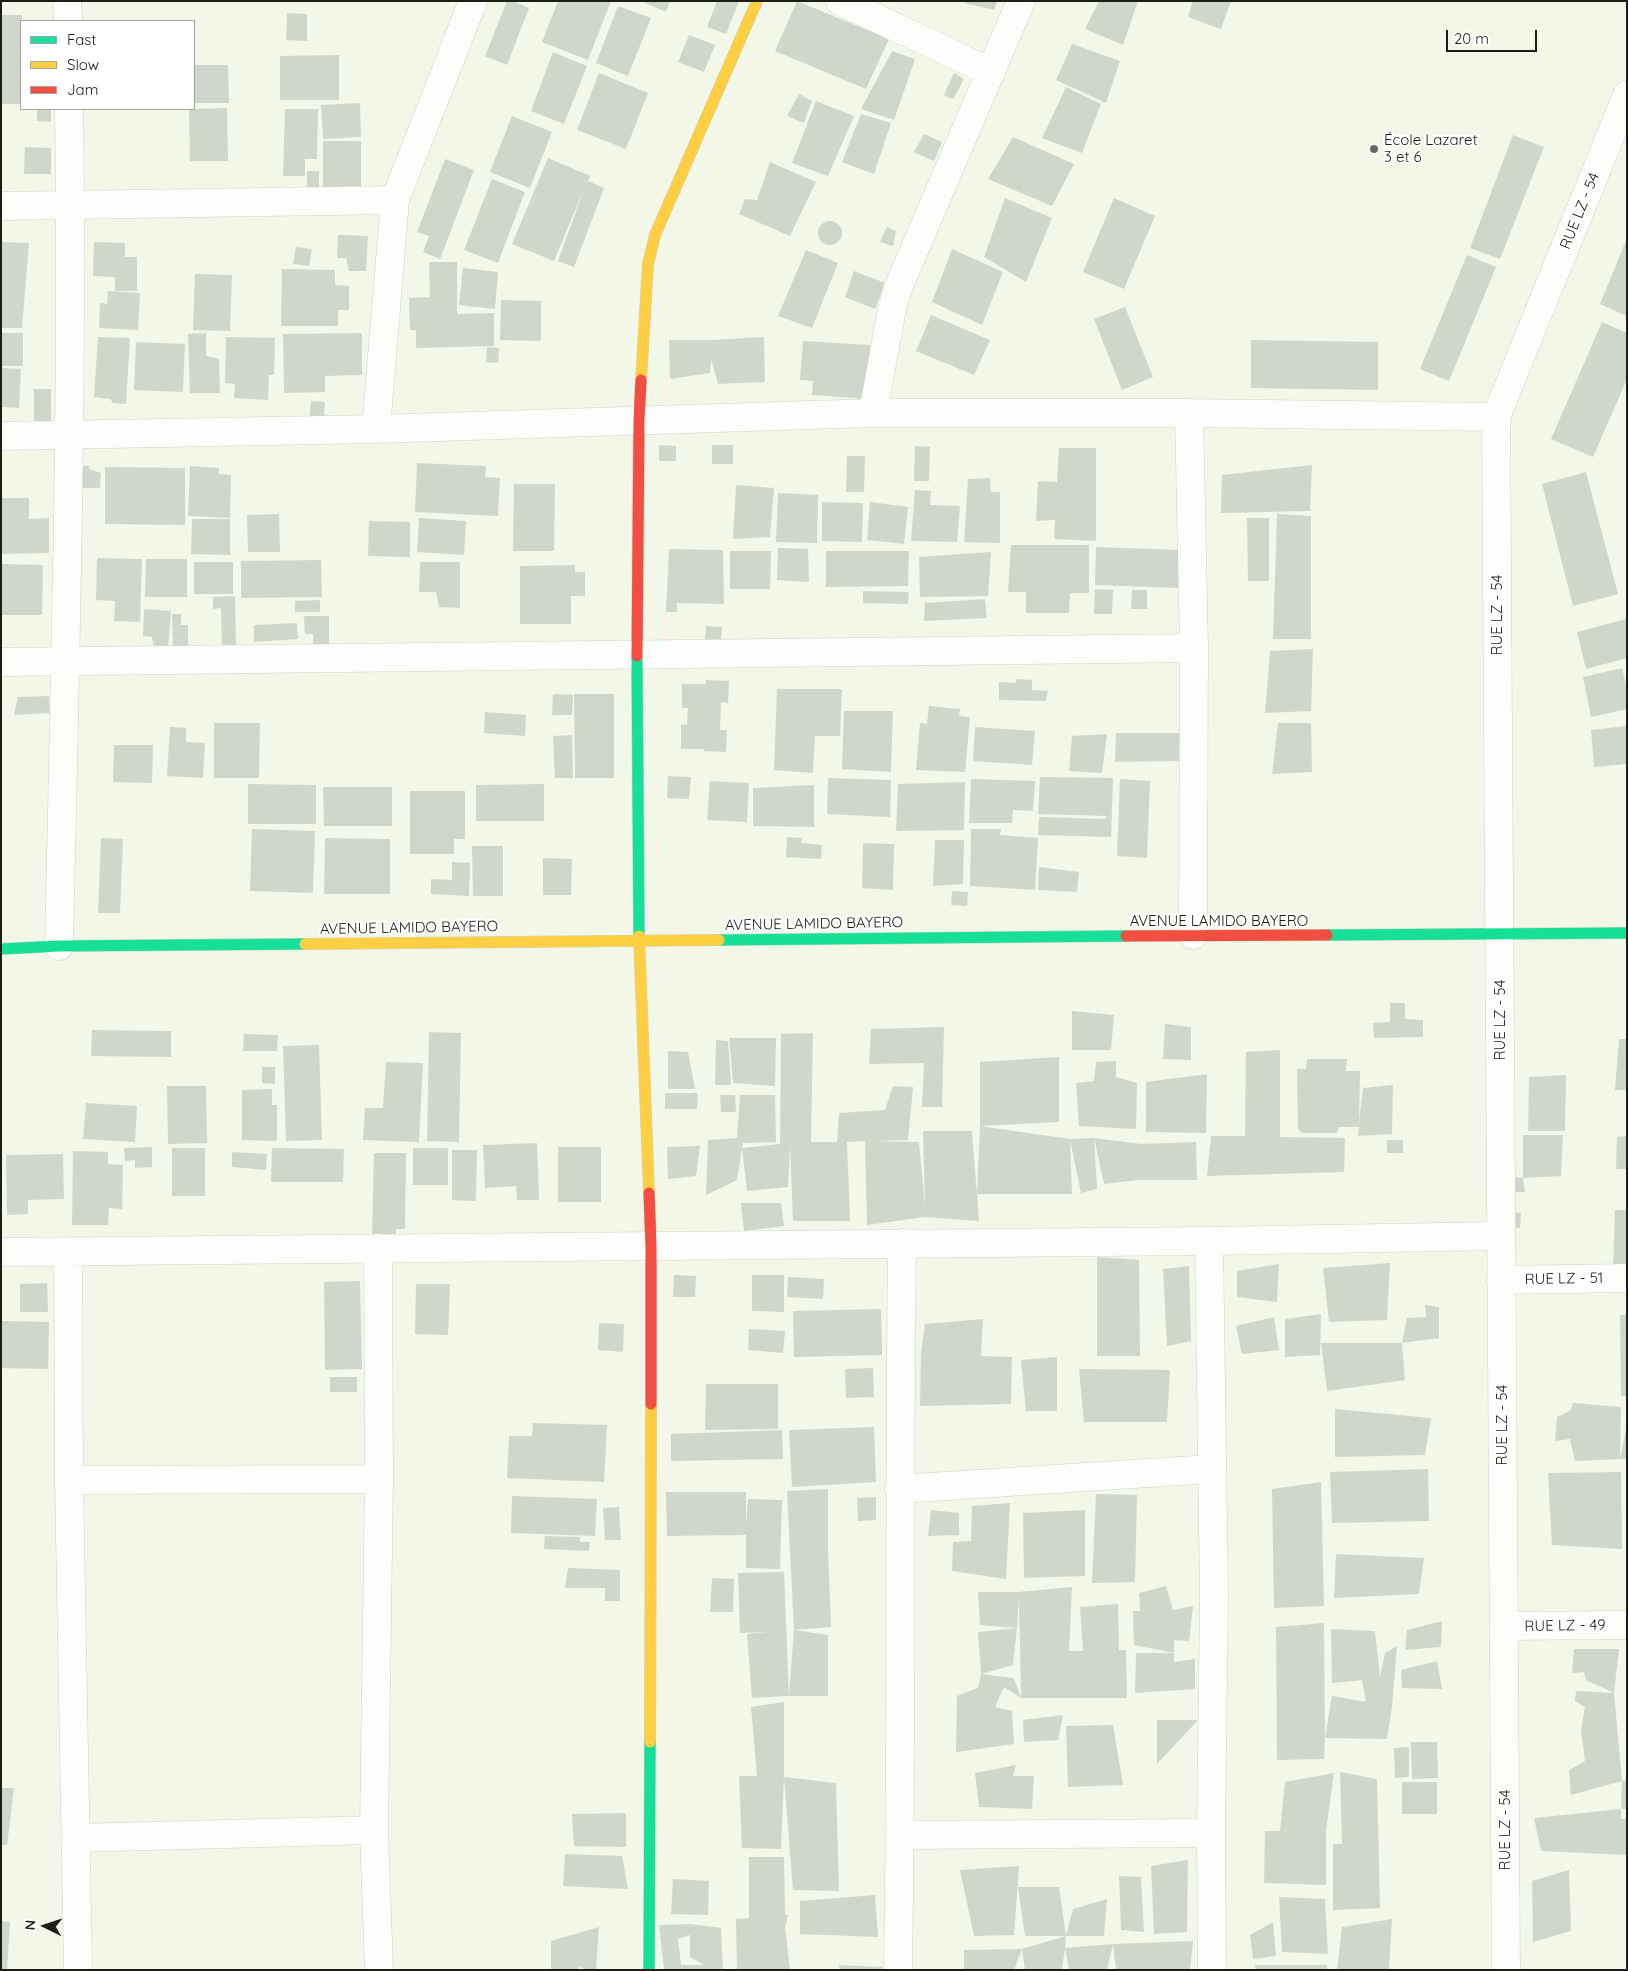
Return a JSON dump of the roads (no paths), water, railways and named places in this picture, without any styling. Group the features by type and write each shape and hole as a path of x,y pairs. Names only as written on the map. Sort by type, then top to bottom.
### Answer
{"street":[{"path":"67,1 68,20"},
{"path":"376,428 395,200 474,1"},
{"path":"649,1970 651,1246 639,941 637,654 639,420 648,264 655,235 757,1"},
{"path":"840,1 991,72"},
{"path":"873,413 892,309 898,288 1021,1"},
{"name":"RUE LZ - 54","path":"1506,1970 1496,417 1627,95"},
{"path":"59,946 68,434 69,110"},
{"path":"1,206 395,200"},
{"path":"1,436 376,428 873,413 1189,413 1496,417"},
{"path":"1189,413 1194,648 1193,935"},
{"path":"1,662 1194,648"},
{"name":"AVENUE LAMIDO BAYERO","path":"1,949 59,946 1193,935 1627,933"},
{"path":"1,1252 1209,1241 1501,1236"},
{"path":"1209,1241 1214,1597 1211,1833 1212,1970"},
{"path":"898,1970 900,1835 899,1489 902,1243"},
{"path":"378,1248 378,1479 374,1830 379,1970"},
{"path":"68,1252 78,1970"},
{"name":"RUE LZ - 51","path":"1501,1280 1627,1278"},
{"path":"899,1489 1211,1469"},
{"path":"70,1480 378,1479"},
{"name":"RUE LZ - 49","path":"1504,1626 1627,1625"},
{"path":"76,1838 374,1830"},
{"path":"900,1835 1211,1833"}],"place":[{"name":"École Lazaret 3 et 6","path":"1374,149"}]}
